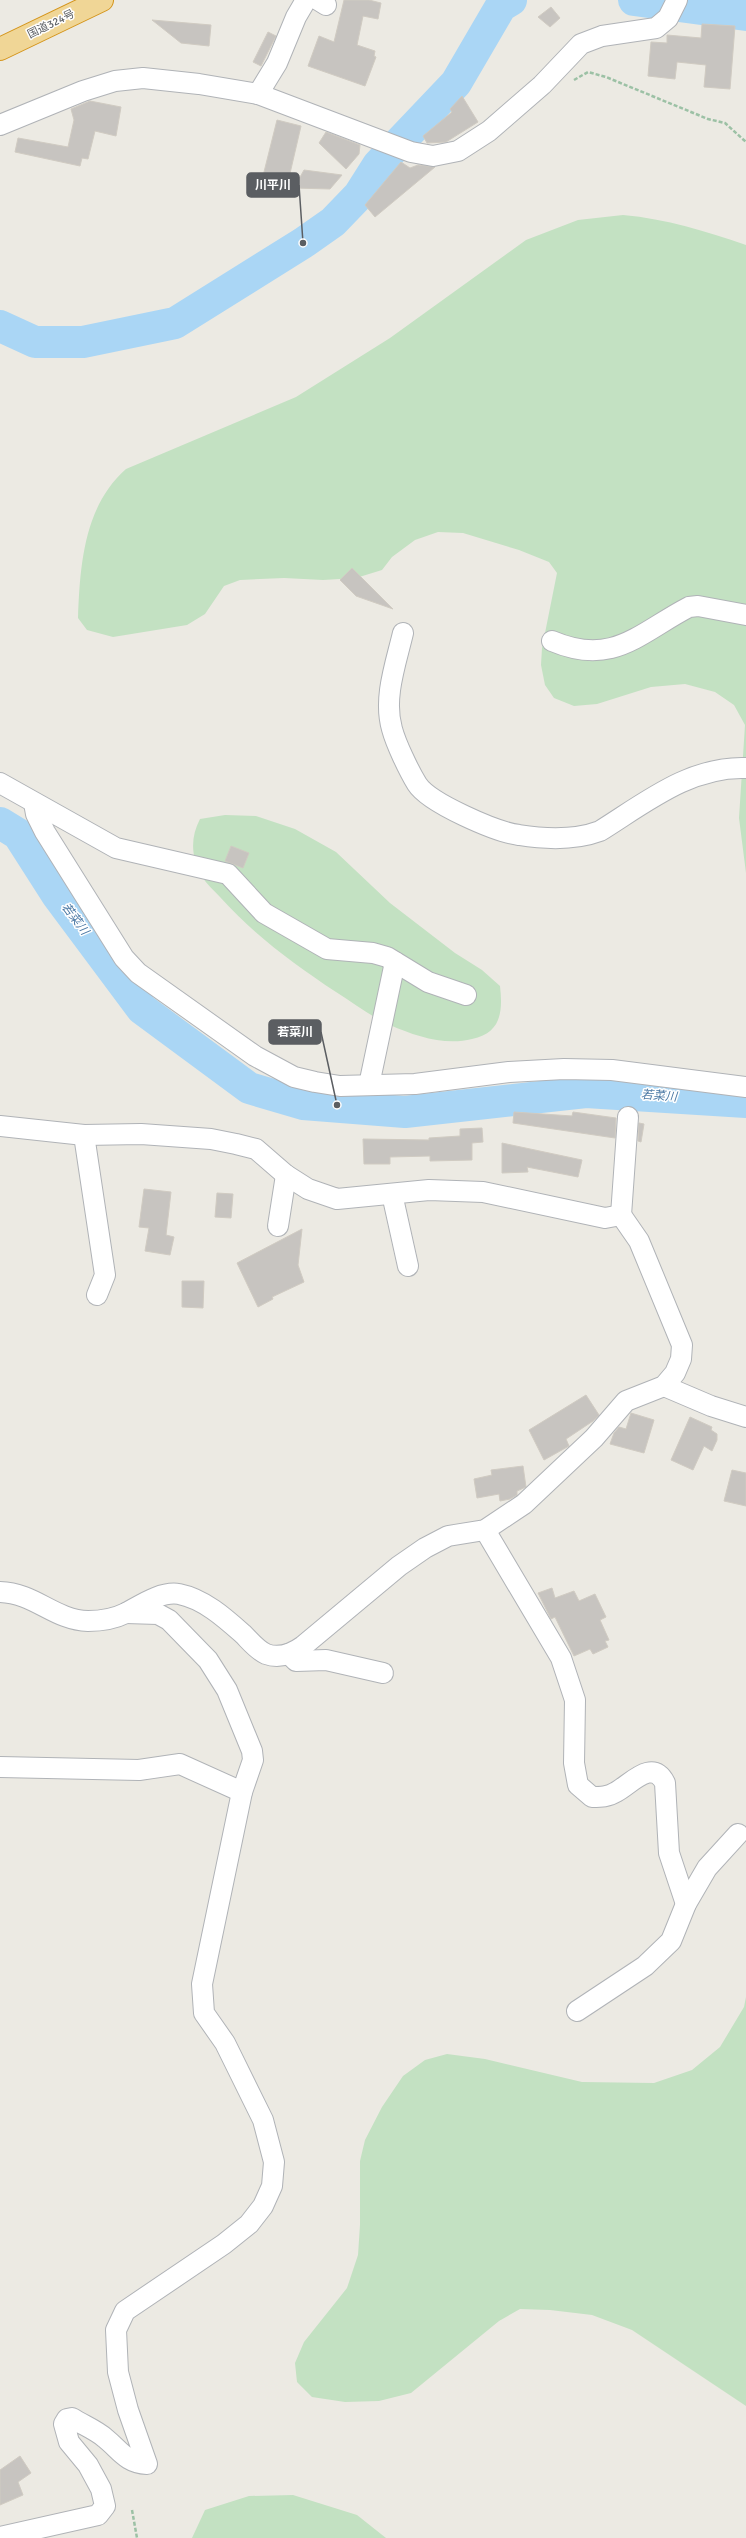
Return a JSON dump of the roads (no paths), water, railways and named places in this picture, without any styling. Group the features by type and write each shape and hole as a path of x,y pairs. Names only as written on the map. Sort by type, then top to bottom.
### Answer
{"highway":[{"name":"国道324号","path":"0,48 102,0"}],"street":[{"path":"258,94 277,63 296,17 306,0"},
{"path":"0,125 83,91 115,81 143,78 199,84 258,94 373,136 411,152 433,156 458,151 490,130 542,85 581,44 602,36 656,28 668,18 677,0"},
{"path":"552,641 567,648 611,650 689,607 698,606 746,615"},
{"path":"403,633 389,696 392,728 417,784 428,796 442,805 488,824 518,835 586,836 600,831 686,779 710,770 746,768"},
{"path":"0,783 116,848 228,874 264,913 327,949 373,953 395,962 428,982 466,995"},
{"path":"34,803 36,814 53,844 124,958 138,973 255,1056 294,1077 340,1086 415,1084 509,1072 564,1069 612,1070 746,1087"},
{"path":"370,1085 395,962"},
{"path":"0,1592 14,1592 30,1597 71,1619 88,1621 109,1619 126,1613 143,1602 173,1594 181,1594 209,1607 260,1650 276,1656 289,1654 303,1646 399,1566 425,1548 448,1536 485,1530 524,1504 549,1483 594,1438 626,1401 664,1386 678,1366 682,1345 639,1241 621,1215 628,1117"},
{"path":"0,1126 84,1135 141,1134 211,1139 256,1149 286,1175 308,1189 337,1199 429,1190 482,1192 604,1218 621,1215"},
{"path":"84,1135 105,1275 97,1295"},
{"path":"278,1226 286,1175"},
{"path":"392,1194 408,1266"},
{"path":"664,1386 711,1406 746,1417"},
{"path":"485,1530 561,1658 575,1700 574,1763 578,1785 592,1797 605,1797 617,1792 642,1772 652,1772 662,1777 665,1783 669,1853 686,1904"},
{"path":"0,2537 98,2515 105,2506 101,2489 91,2471 69,2442 64,2424 67,2419 72,2418 105,2438 124,2458 138,2463 147,2464 128,2410 118,2372 116,2330 125,2311 130,2307 224,2244 249,2224 264,2206 272,2186 274,2162 263,2120 225,2043 204,2013 202,1984 242,1792 253,1760 252,1751 226,1690 208,1660 169,1620 158,1614 126,1613"},
{"path":"289,1654 296,1661 326,1660 383,1673"},
{"path":"0,1767 139,1770 180,1764 242,1792"},
{"path":"577,2010 645,1966 671,1941 686,1904 707,1868 738,1834"}],"waterway":[{"path":"0,326 35,342 83,342 175,323 303,243 333,222 359,195 378,165 456,83 501,6 511,0"},
{"path":"634,0 746,15"},
{"name":"若菜川","path":"0,823 18,834 57,895 142,1009 249,1088 303,1104 405,1112 586,1092 746,1102"}],"place":[{"name":"川平川","path":"303,243"},
{"name":"若菜川","path":"337,1105"}]}
